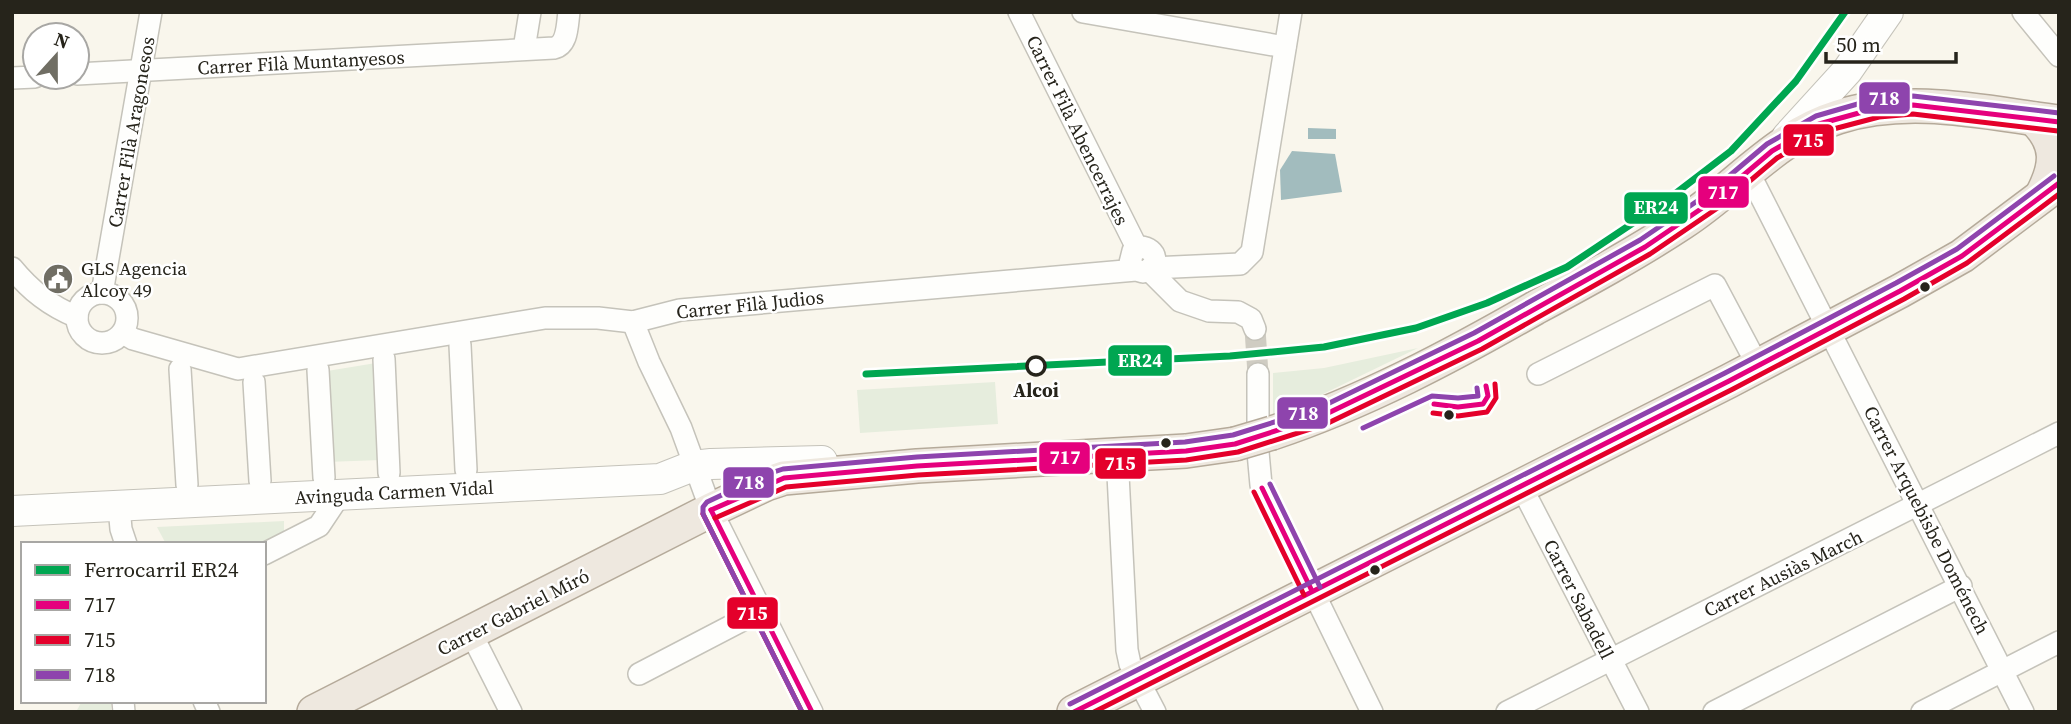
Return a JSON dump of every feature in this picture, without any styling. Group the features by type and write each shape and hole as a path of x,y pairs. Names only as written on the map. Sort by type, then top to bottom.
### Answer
{"main road":[{"name":"Carrer Gabriel Miró","path":"314,712 711,510 784,478 947,464 1211,449 1236,444 1322,416 1478,341 1645,247 1686,221 1760,162 1819,124 1877,108 1913,106 1942,107 2046,121"},
{"path":"1074,712 1758,366 1962,256 2050,189 2054,160 2051,140 2045,130 2046,121"}],"street":[{"name":"Carrer Filà Aragonesos","path":"102,293 151,12"},
{"path":"524,50 530,12"},
{"name":"Carrer Filà Muntanyesos","path":"91,73 554,48 564,42 569,12"},
{"name":"Carrer Filà Abencerrajes","path":"1019,12 1137,248 1143,246 1153,252 1155,262 1146,269"},
{"path":"1083,12 1285,47 1291,12"},
{"path":"1760,162 1830,92 1888,12"},
{"path":"2023,12 2059,57"},
{"name":"Carrer Filà Judios","path":"123,333 133,339 238,369 545,318 598,318 634,322 680,310 1146,269 1240,264 1248,258 1255,242 1285,47"},
{"name":"Carrer Arquebisbe Doménech","path":"1760,162 1830,328 2024,712"},
{"path":"12,268 36,295 59,310 77,317"},
{"path":"1146,269 1180,301 1197,309 1245,314 1251,319 1255,329"},
{"path":"1538,374 1715,285 1758,366"},
{"path":"102,293 116,298 125,309 126,325 123,333 112,342 97,343 85,336 77,317 88,298 102,293"},
{"path":"634,322 649,362 681,428 693,467 711,510 810,711"},
{"path":"460,345 466,470"},
{"path":"384,359 389,473"},
{"path":"180,369 187,485"},
{"path":"266,553 319,526 332,487 318,370"},
{"path":"1258,374 1258,452 1261,485 1372,712"},
{"path":"254,382 260,481"},
{"name":"Carrer Ausiàs March","path":"1507,712 2059,433"},
{"path":"1118,455 1127,650 1130,664 1155,712"},
{"name":"Avinguda Carmen Vidal","path":"12,511 106,508 332,487 660,479 693,467 727,463 911,456 947,464"},
{"name":"Carrer Sabadell","path":"1521,486 1638,712"},
{"path":"106,508 121,530 125,542"},
{"path":"1714,712 1961,586"},
{"path":"639,674 760,611"},
{"path":"471,634 511,712"},
{"path":"1922,712 2059,642"}],"green space":[{"path":"1418,348 1273,415 1273,373 1324,368"},
{"path":"376,363 380,460 327,462 321,372"},
{"path":"995,382 998,424 860,433 857,390"},
{"path":"284,521 284,531 264,542 165,542 157,527"},
{"path":"81,703 111,703 111,712 76,712"}],"water":[{"path":"1308,128 1336,129 1336,139 1308,139"},
{"path":"1292,151 1335,154 1342,192 1281,200 1280,170"}],"tunnel":[{"path":"1255,329 1258,374"}],"rail line":[{"name":"ER24","path":"866,374 1230,356 1324,347 1416,328 1487,303 1567,267 1663,203 1731,151 1796,81 1845,12"}],"transit line":[{"name":"718","path":"802,712 703,514 703,507 707,502 783,469 917,457 1185,442 1233,435 1319,408 1474,333 1640,240 1709,193 1767,144 1816,116 1875,99 1913,96 2059,113"},
{"name":"717","path":"711,510 784,478 917,466 1186,451 1235,444 1322,416 1478,341 1645,247 1714,200 1772,151 1819,124 1877,108 1913,105 2059,122"},
{"name":"715","path":"715,518 786,487 918,475 1186,460 1238,452 1326,424 1482,349 1650,254 1719,207 1777,158 1822,132 1879,117 1913,114 2058,131"},
{"name":"718","path":"1070,704 1725,373 1896,283 1957,249 2054,176"},
{"name":"717","path":"1074,712 1729,381 1900,291 1962,256 2059,183"},
{"name":"715","path":"1094,712 1733,389 1904,299 1967,263 2059,194"},
{"name":"715","path":"1433,413 1458,416 1487,412 1496,398 1495,384"},
{"name":"717","path":"1434,404 1458,407 1483,404 1488,396 1486,386"},
{"name":"718","path":"1363,428 1432,396 1478,396 1477,388"},
{"name":"718","path":"1270,484 1320,587"},
{"name":"717","path":"1262,488 1312,591"},
{"name":"715","path":"1254,492 1304,595"},
{"name":"717","path":"711,510 812,712"},
{"name":"715","path":"703,514 802,712"}],"place":[{"name":"GLS Agencia Alcoy 49","path":"58,279"},
{"name":"Alcoi","path":"1036,366"}]}
